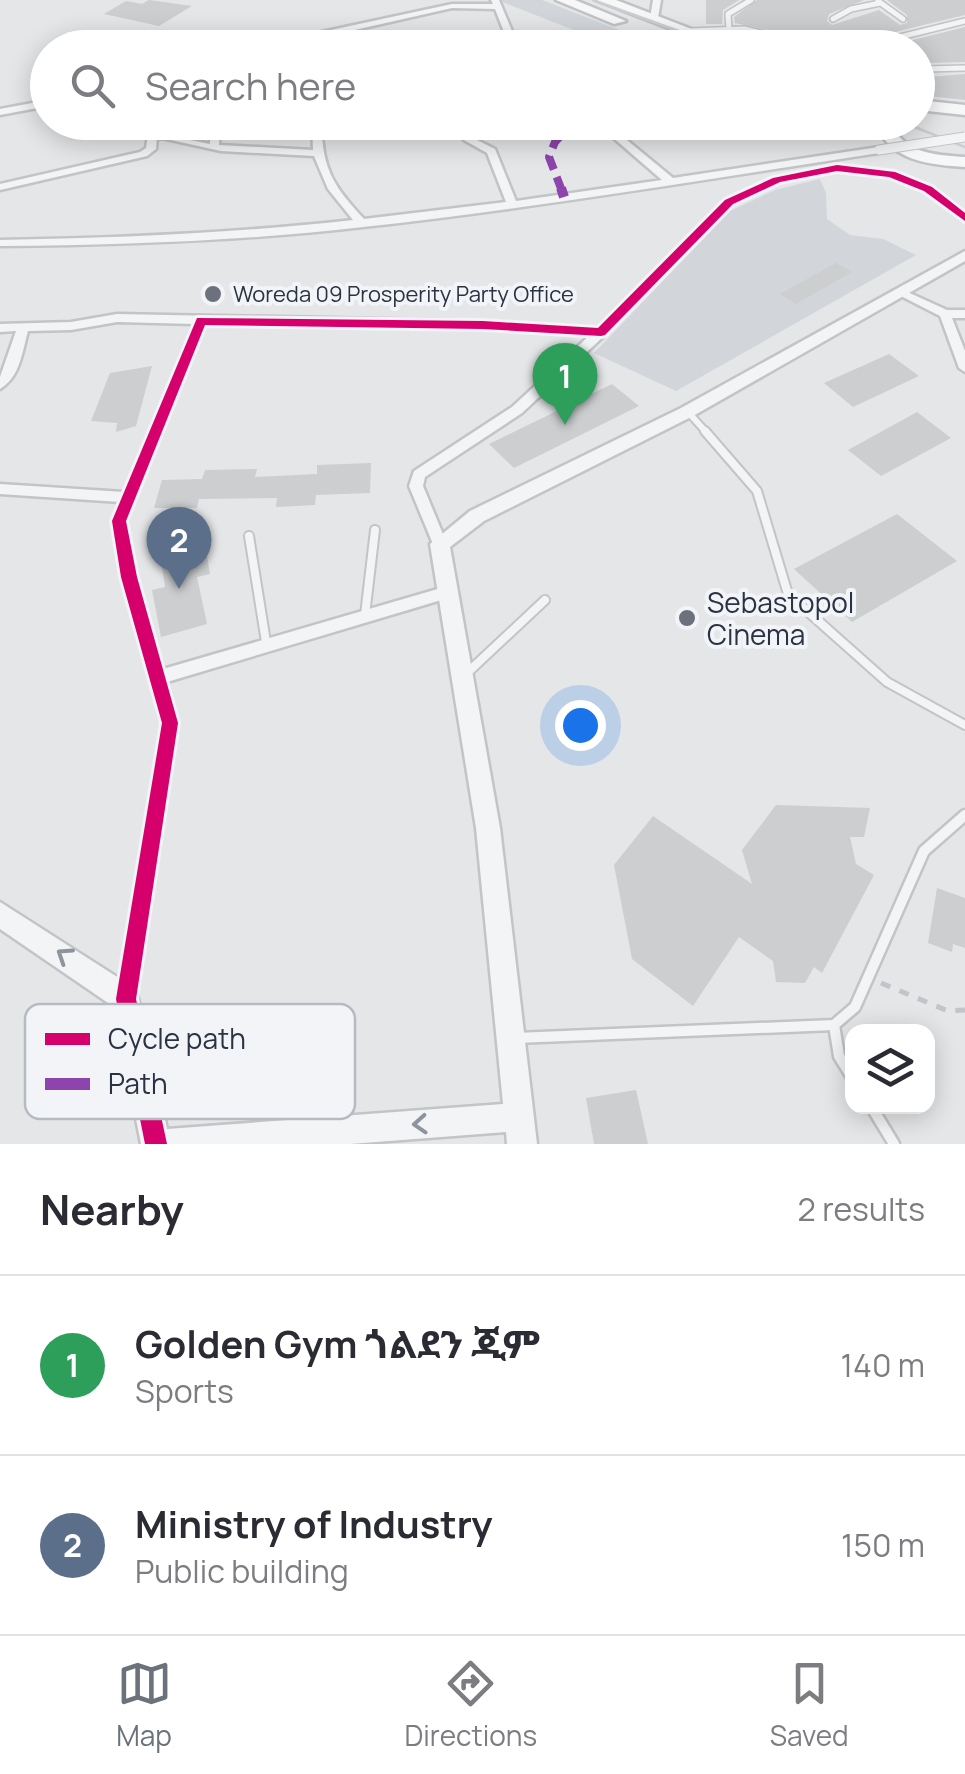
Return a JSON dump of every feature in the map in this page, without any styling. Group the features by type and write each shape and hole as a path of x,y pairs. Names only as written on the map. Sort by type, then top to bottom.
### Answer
{"main road":[{"path":"563,0 661,30"},
{"path":"602,0 654,18 675,30"},
{"path":"935,106 965,110"},
{"path":"891,140 909,152 964,162"}],"street":[{"path":"654,18 656,0"},
{"path":"344,30 452,6 495,3 511,30"},
{"path":"0,112 30,106"},
{"path":"0,243 174,240 362,224 965,137"},
{"path":"0,187 144,154 151,149 152,140"},
{"path":"184,140 316,153"},
{"path":"316,140 316,153 327,184 362,224"},
{"path":"471,140 491,151 512,205"},
{"path":"621,140 671,182"},
{"path":"149,1119 154,1144 519,1131 488,828 440,544 416,486 419,474 517,410 730,202 777,180 837,168 891,174 928,190 965,218"},
{"path":"440,544 477,516 687,412 965,255"},
{"path":"903,293 945,314 965,314"},
{"path":"945,314 965,368"},
{"path":"0,328 71,326 116,318 482,325 601,332"},
{"path":"127,1004 170,723 119,533 125,497 202,321"},
{"path":"0,384 9,375 23,328"},
{"path":"0,489 125,497"},
{"path":"159,677 266,642 448,592"},
{"path":"0,914 126,1000"}],"lane":[{"path":"729,30 728,14 751,0"},
{"path":"833,19 878,1 903,19"},
{"path":"929,30 965,21"},
{"path":"935,66 965,68"},
{"path":"687,412 757,490 788,594 887,682 965,726"},
{"path":"365,614 375,530"},
{"path":"249,536 266,642"},
{"path":"462,677 545,600"},
{"path":"512,1038 834,1024 856,1007 930,842 965,815"},
{"path":"834,1024 839,1056 845,1066"},
{"path":"875,1114 894,1144"}],"path":[{"path":"870,979 948,1011 965,1010"}],"shaded area":[{"path":"497,0 542,0 619,30 574,30"},
{"path":"820,179 826,193 827,219 850,235 883,239 916,255 676,391 594,353 730,211 775,190"}],"building":[{"path":"149,0 192,6 159,26 104,14 126,1 142,4"},
{"path":"706,0 739,0 723,10 722,24 706,24"},
{"path":"757,0 864,0 829,14 827,21 832,25 879,10 900,25 907,23 907,15 887,0 965,0 965,15 903,30 769,30 735,23 734,17"},
{"path":"965,27 965,62 935,63 935,34"},
{"path":"965,74 965,100 935,97 935,77"},
{"path":"836,263 852,272 796,304 780,294"},
{"path":"889,354 919,376 853,407 824,383"},
{"path":"152,366 136,426 116,432 117,423 91,421 110,373"},
{"path":"612,384 639,406 514,468 489,444"},
{"path":"917,412 951,438 881,476 848,450"},
{"path":"371,463 370,493 316,495 315,505 276,507 277,498 199,499 197,508 154,508 162,480 202,479 205,470 257,469 255,477 317,474 317,465"},
{"path":"897,514 957,561 852,622 794,569"},
{"path":"205,543 210,574 197,577 207,624 161,637 152,590 165,587 160,554"},
{"path":"776,805 870,808 864,837 850,837 856,864 874,875 822,973 814,967 805,983 776,982 773,961 739,937 693,1006 632,959 614,865 653,816 752,884 742,850"},
{"path":"937,888 965,898 965,948 953,944 952,952 928,943"},
{"path":"636,1090 648,1144 594,1144 586,1098"}],"tram line":[{"path":"593,0 676,30"},
{"path":"935,135 965,147"}],"marked path":[{"path":"557,140 549,157 564,197"}],"cycle path":[{"path":"127,1004 170,723 129,577 119,521 201,321 483,325 601,332 729,202 777,180 837,168 891,174 928,189 965,218"},
{"path":"151,1119 156,1144"}],"place":[{"name":"Woreda 09 Prosperity Party Office","path":"213,294"},
{"name":"Golden Gym ጎልደን ጂም","path":"565,425"},
{"name":"Ministry of Industry","path":"179,589"},
{"name":"Sebastopol Cinema","path":"687,618"}]}
